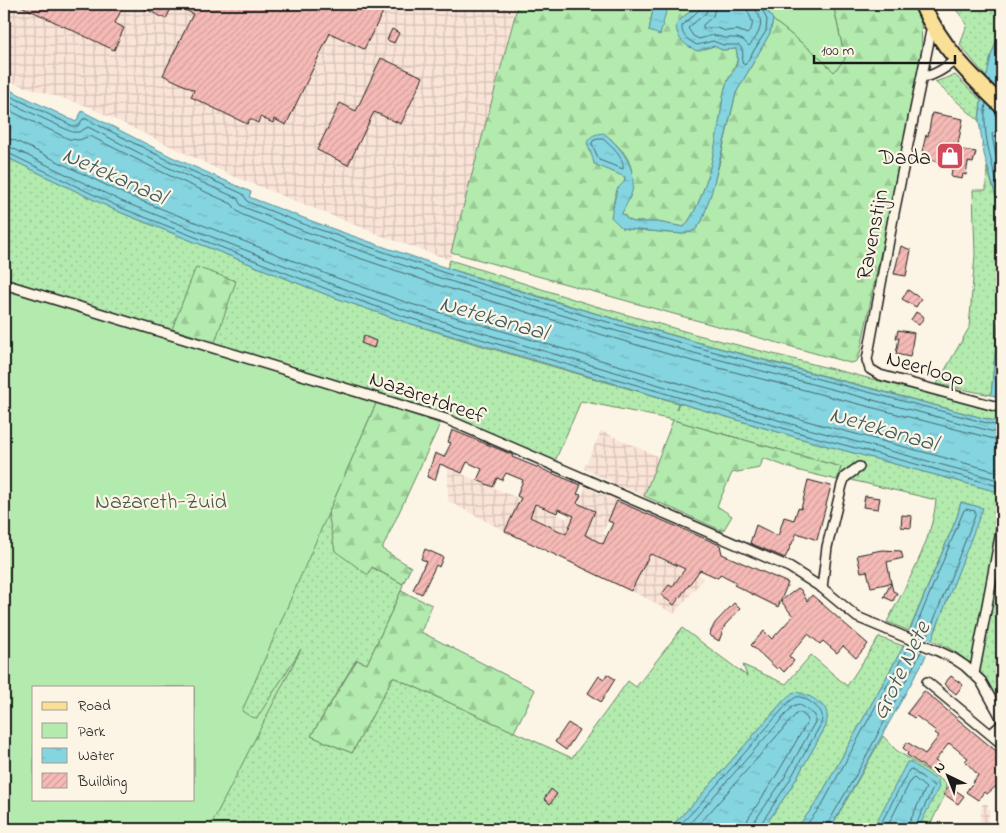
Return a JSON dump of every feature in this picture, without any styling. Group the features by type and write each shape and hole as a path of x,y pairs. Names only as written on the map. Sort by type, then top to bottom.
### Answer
{"main road":[{"path":"922,4 932,25 956,59 1002,106"}],"street":[{"name":"Ravenstijn","path":"870,369 867,355 932,25"},
{"path":"922,77 935,74 956,59"},
{"name":"Nazaretdreef","path":"4,284 446,419 789,567 822,588 857,617 953,658 981,681 1002,720"},
{"name":"Neerloop","path":"870,369 880,375 1002,408"},
{"path":"822,588 827,547 842,484 845,477 859,467"},
{"path":"974,674 1002,526"},
{"path":"927,682 1002,744"},
{"path":"991,734 1001,725 1002,720"}],"shaded area":[{"path":"4,4 513,4 516,6 450,260 385,237 228,174 87,106 4,80"},
{"path":"601,431 659,457 644,496 623,487 602,534 704,578 674,614 646,598 505,531 448,501 448,468 567,519 575,501 579,502 586,487 605,496 612,482 584,469"},
{"path":"982,804 988,804 990,809 987,829 979,829"}],"green space":[{"path":"518,4 654,4 649,31 666,12 668,4 700,4 682,18 697,51 714,46 722,50 736,49 736,65 724,92 708,175 698,204 684,227 657,222 634,222 627,219 622,213 632,184 632,171 626,156 610,138 589,151 601,163 625,177 615,196 611,217 622,228 682,234 696,229 702,221 718,169 736,93 770,33 773,20 834,71 845,59 833,4 915,4 921,17 922,51 859,358 855,362 850,363 451,252"},
{"path":"764,4 833,4 845,59 834,72 816,54 773,20"},
{"path":"952,4 1002,4 1002,26 991,56 987,78 960,45 967,24"},
{"path":"955,75 981,100 979,121 935,82"},
{"path":"4,156 117,211 330,296 405,322 678,403 676,410 679,403 802,439 1002,493 1002,707 981,675 965,659 932,640 982,508 961,502 957,517 909,631 887,622 924,547 934,516 936,500 851,480 837,480 841,467 673,420 581,401 555,461 445,414 440,424 377,401 368,574 371,567 403,584 367,664 356,660 311,736 352,753 393,677 572,758 628,681 636,687 682,628 747,676 743,665 786,684 811,655 847,686 879,637 903,646 817,802 796,829 763,829 792,786 826,726 786,698 698,799 669,829 166,829 195,800 195,686 33,686 4,642"},
{"path":"987,167 999,207 1002,230 1002,286 991,395 937,384 969,328 975,255 973,190 986,190"},
{"path":"450,260 592,305 698,335 1002,412 1002,423 591,312 447,268"},
{"path":"196,267 236,281 215,342 172,329"},
{"name":"Nazareth-Zuid","path":"4,287 377,401 242,711 251,717 257,718 301,649 209,829 4,829"},
{"path":"377,401 440,424 382,549 411,567 403,584 372,567 368,575 335,551 328,513"},
{"path":"673,420 841,467 837,480 796,470 763,458 760,468 732,473 717,506 732,516 723,531 644,496"},
{"path":"401,591 432,605 421,632 535,690 514,732 393,677 352,753 311,736 357,660 367,664"},
{"path":"883,736 896,750 946,783 945,795 928,829 830,829"}],"water":[{"path":"654,4 668,4 660,35 649,31"},
{"path":"700,4 764,4 773,20 770,33 736,93 712,191 702,221 696,229 682,234 622,228 611,217 617,189 625,181 625,177 594,164 587,143 594,135 604,133 621,150 629,163 632,171 633,187 622,213 627,219 634,222 657,222 684,227 698,204 703,190 715,145 724,92 736,65 737,55 736,49 722,50 714,46 697,51 685,44 680,38 676,25"},
{"path":"1002,26 1002,107 999,119 1002,127 1002,230 999,207 984,154 979,121 991,56"},
{"name":"Netekanaal","path":"4,87 76,122 82,111 172,157 251,192 249,197 341,232 434,264 717,348 1002,423 1002,493 802,439 405,322 330,296 117,211 4,156"},
{"path":"1002,286 1002,398 991,395"},
{"name":"Grote Nete","path":"961,502 983,508 924,660 830,829 796,829 817,802 902,649 957,517"},
{"path":"794,692 812,698 824,707 827,714 826,726 792,786 763,829 669,829 698,799 786,698"},
{"path":"907,762 910,762 938,781 939,787 918,829 873,829"}],"pier":[{"path":"907,631 934,641 928,655 901,644"}],"building":[{"path":"17,4 124,4 115,23 124,28 114,50"},
{"path":"135,4 173,4 166,19"},
{"path":"173,4 387,4 364,49 330,33 286,125 274,119 273,123 260,117 258,123 250,119 247,124 191,97 194,90 163,75 193,14"},
{"path":"392,29 399,33 394,43 387,40"},
{"path":"381,58 423,77 401,124 374,112 348,165 317,150 340,103 356,111"},
{"path":"932,113 963,119 957,149 976,152 973,163 968,162 966,175 963,174 962,179 951,177 952,168 926,159 927,153 922,152 926,135 928,136"},
{"path":"901,246 911,250 906,276 894,274"},
{"path":"908,290 921,299 916,307 902,299"},
{"path":"916,312 924,317 919,325 911,320"},
{"path":"898,330 914,333 910,357 896,354 899,338 896,338"},
{"path":"364,336 376,341 374,348 361,343"},
{"path":"452,430 581,485 577,494 581,495 577,503 595,511 585,535 603,544 613,523 608,521 617,501 720,545 722,554 788,583 778,607 734,585 736,582 720,574 718,578 700,570 674,605 661,595 669,585 672,587 685,569 661,558 650,554 631,591 505,531 521,498 517,496 523,480 506,473 502,480 497,478 493,487 477,480 482,469 467,462 462,473 440,464 435,480 427,477 435,453 444,457 451,443 448,442","holes":["535,504 557,513 558,509 574,516 566,534 530,517"]},
{"path":"808,480 831,486 817,540 797,533 785,558 750,543 756,525 778,536 784,517 794,520 798,508 801,509"},
{"path":"865,496 880,498 878,509 863,507"},
{"path":"902,515 912,516 911,528 901,527"},
{"path":"425,549 443,557 439,567 436,565 422,594 413,590 426,561 421,559"},
{"path":"882,550 901,551 903,558 887,562 891,583 871,587 867,571 861,572 857,555"},
{"path":"891,583 893,591 897,593 893,601 884,597"},
{"path":"798,588 807,601 812,595 868,644 856,658 843,646 837,653 823,641 820,644 808,634 789,656 794,661 784,672 779,667 777,669 751,645 764,631 772,639 793,616 781,601"},
{"path":"734,603 740,609 725,625 719,641 709,635 715,623"},
{"path":"607,674 615,679 601,702 588,693 599,676 604,679"},
{"path":"951,676 963,685 956,694 944,684"},
{"path":"924,691 1002,756 1002,781 987,794 984,792 978,800 966,792 978,775 965,761 968,758 949,743 935,761 939,763 935,770 931,767 929,770 907,755 908,752 903,748 907,742 925,754 939,736 935,733 936,731 916,716 914,718 907,713"},
{"path":"568,723 579,730 566,750 555,742"},
{"path":"949,786 964,796 958,804 944,794"},
{"path":"551,789 557,794 550,804 544,799"}],"place":[{"name":"Dada","path":"950,156"}]}
